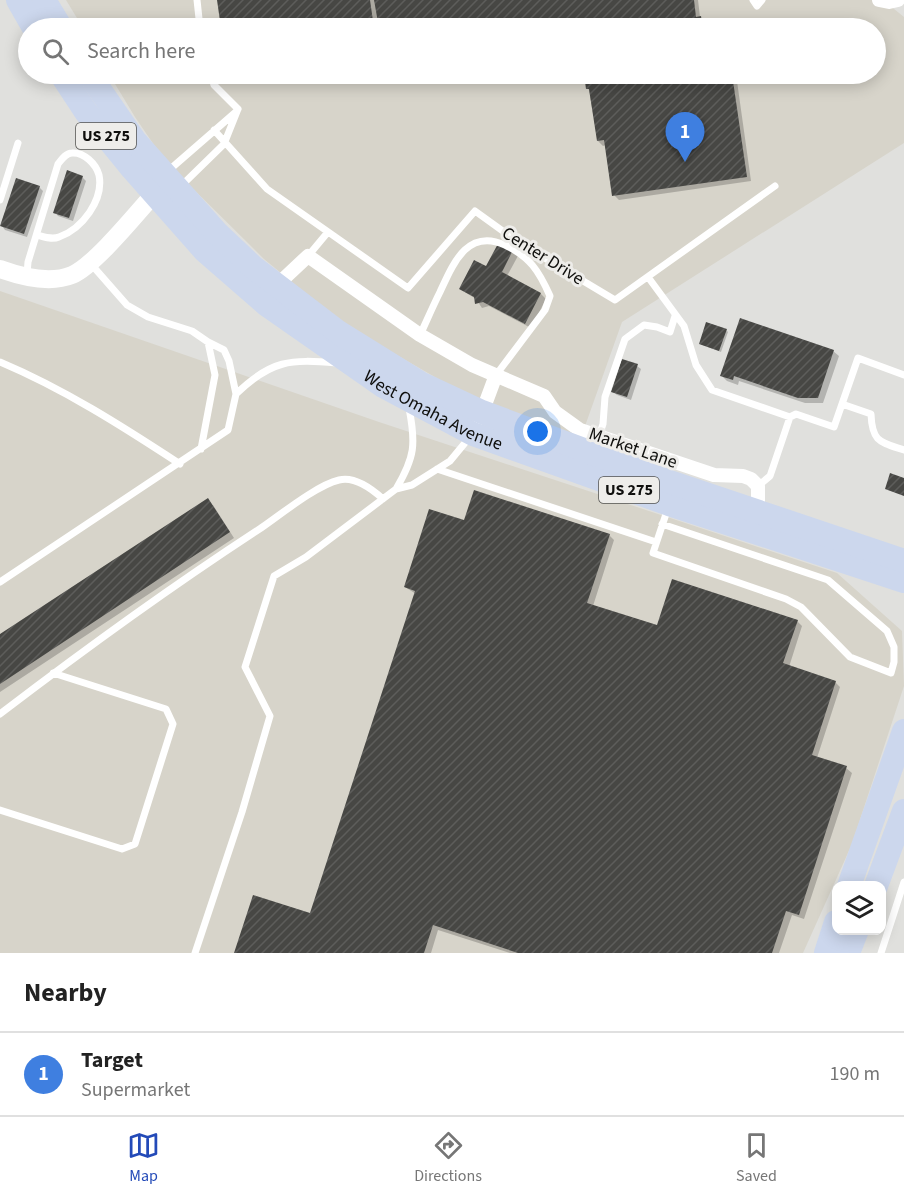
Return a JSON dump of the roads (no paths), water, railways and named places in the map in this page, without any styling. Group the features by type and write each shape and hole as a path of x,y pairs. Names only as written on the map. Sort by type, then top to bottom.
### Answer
{"highway":[{"path":"18,0 28,18"},
{"path":"44,0 55,18"},
{"name":"US 275","path":"68,84 86,112 166,185"},
{"name":"US 275","path":"96,84 166,185"},
{"name":"West Omaha Avenue","path":"166,185 276,286 338,332 450,399 478,423 666,514 904,581"},
{"name":"West Omaha Avenue","path":"166,185 205,251 267,305 350,365 408,399 670,482 904,561"},
{"path":"850,881 904,731"},
{"path":"878,881 904,811"},
{"path":"826,953 832,935"},
{"path":"848,953 855,935"}],"street":[{"path":"879,0 889,2 898,0"},
{"path":"0,269 50,279 73,275 90,263 166,185"},
{"path":"276,286 308,256"},
{"name":"Market Lane","path":"308,256 420,334 472,365 544,396 555,412 580,430 714,476 743,476 751,479 758,486"},
{"path":"478,423 496,375"},
{"path":"755,511 758,502 758,486"}],"lane":[{"path":"197,0 199,18"},
{"path":"753,0 757,6 762,0"},
{"path":"214,84 238,109"},
{"path":"166,185 214,130 238,109"},
{"path":"166,185 224,144 238,109"},
{"path":"214,130 224,144 267,189 328,232 308,256"},
{"path":"0,200 18,143"},
{"path":"27,276 28,262 58,164 65,155 72,153 84,156 92,162 99,174 99,185 90,213 77,227 58,238 45,238 37,235"},
{"name":"Center Drive","path":"328,232 408,288 475,211 518,242 615,300 775,186"},
{"path":"420,334 454,263 468,246 480,240 496,241 517,251 541,274 550,296 545,310 496,375"},
{"path":"0,582 228,430 236,394 229,361 224,350 192,331 148,317 127,304 90,263"},
{"path":"648,277 684,326 696,365 712,390 790,417"},
{"path":"599,436 603,424 605,397 625,339 644,325 670,332 675,316"},
{"path":"201,449 216,375 208,342"},
{"path":"758,486 770,476 790,417 796,414 834,427 858,358 904,375"},
{"path":"236,394 254,377 269,368 291,361 350,365"},
{"path":"0,362 32,375 117,423 180,464"},
{"path":"195,953 242,812 270,716 245,667 273,576 306,557 396,489 408,470 414,450 408,399"},
{"path":"842,404 871,414 872,430 877,439 904,450"},
{"path":"396,489 412,485 450,461 478,423"},
{"path":"437,469 656,542"},
{"path":"0,714 53,673 229,549 318,490 338,480 349,479 366,486 383,499"},
{"path":"666,514 828,580 887,631 894,647 891,672 850,657 801,606 653,552 666,514"},
{"path":"0,810 122,849 135,844 173,724 166,709 53,673"},
{"path":"881,953 904,882"}],"place":[{"name":"Target","path":"685,162"}]}
